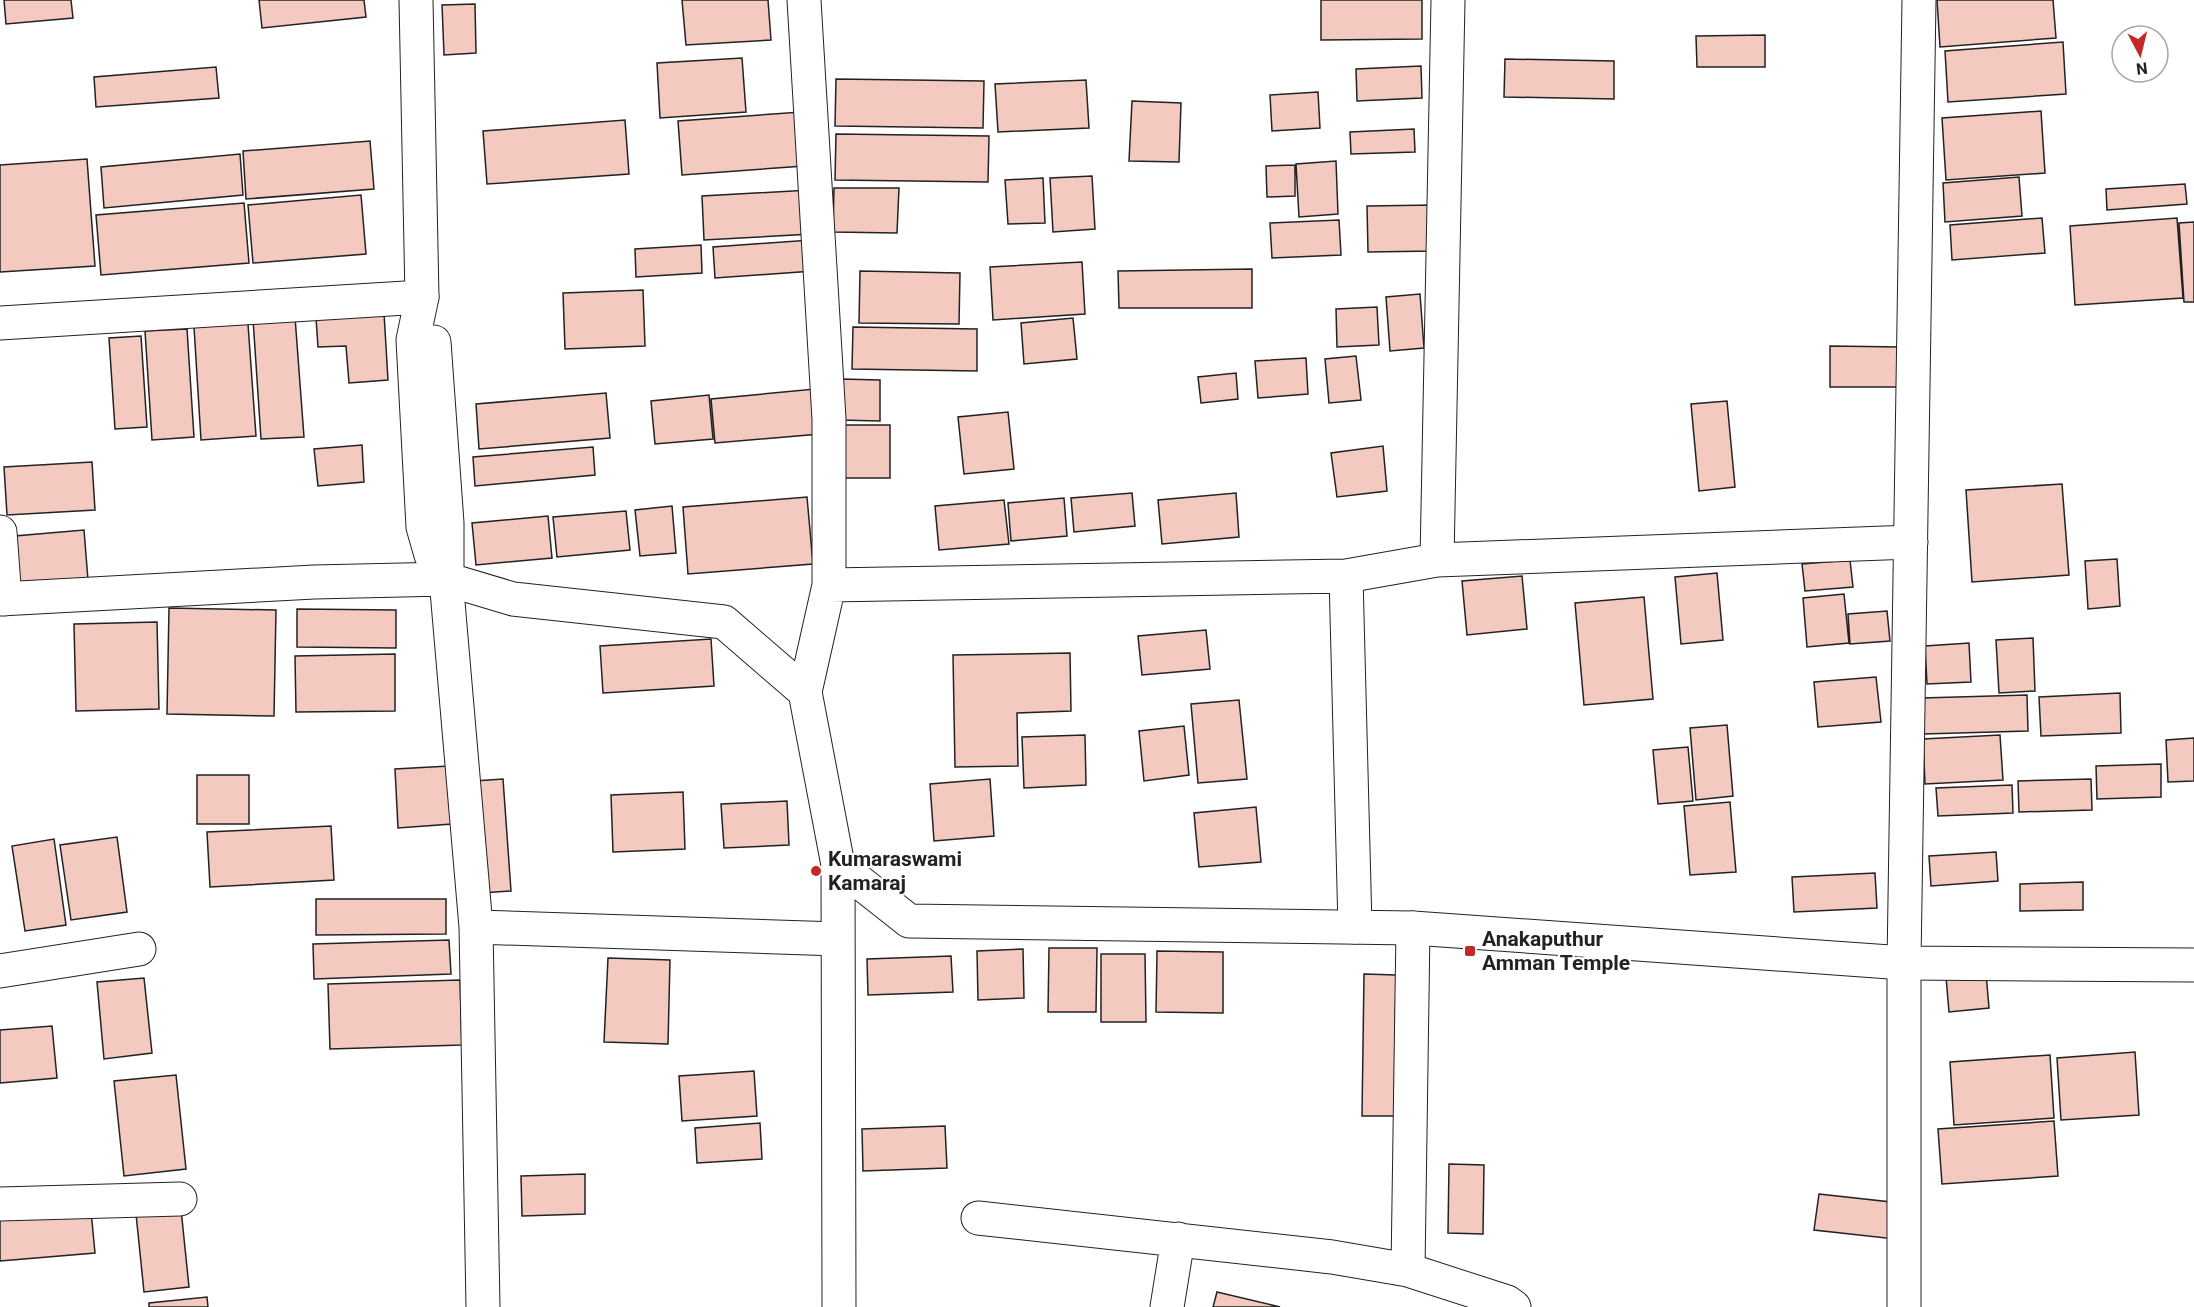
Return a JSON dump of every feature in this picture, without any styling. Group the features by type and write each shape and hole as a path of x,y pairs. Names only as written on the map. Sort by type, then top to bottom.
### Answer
{"street":[{"path":"416,0 422,297 413,340 423,527 431,555 446,579 476,927 483,1307"},
{"path":"804,0 829,419 829,585 805,692 838,865 839,1307"},
{"path":"1437,560 1448,0"},
{"path":"1904,1307 1904,963 1919,0"},
{"path":"0,323 422,297"},
{"path":"0,532 2,599 314,582 446,579 513,599 724,622 805,692"},
{"path":"829,585 1346,576 1437,560 1911,542"},
{"path":"1346,576 1355,927"},
{"path":"838,865 909,921 1413,928 1904,963 2194,965"},
{"path":"476,927 838,939"},
{"path":"1408,1270 1413,928"},
{"path":"0,971 139,949"},
{"path":"0,1204 180,1199"},
{"path":"978,1218 1332,1257 1408,1270 1507,1302 1514,1307"},
{"path":"1167,1307 1178,1239"}],"building":[{"path":"4,0 71,0 73,18 6,24"},
{"path":"259,0 364,0 366,17 262,28"},
{"path":"682,0 768,0 771,40 686,45"},
{"path":"1321,0 1422,0 1422,39 1321,40"},
{"path":"1937,0 2053,0 2056,38 1940,47"},
{"path":"475,4 476,53 444,55 442,5"},
{"path":"1765,35 1765,67 1697,67 1696,36"},
{"path":"2063,42 2066,94 1948,102 1945,51"},
{"path":"742,58 746,112 660,118 657,63"},
{"path":"1505,59 1614,61 1614,99 1504,97"},
{"path":"1421,66 1422,98 1357,101 1356,69"},
{"path":"216,67 219,98 96,107 94,77"},
{"path":"836,79 984,81 983,128 835,126"},
{"path":"1086,80 1089,128 998,132 995,84"},
{"path":"1318,92 1320,128 1272,131 1270,95"},
{"path":"1132,101 1181,103 1179,162 1129,161"},
{"path":"2041,111 2045,173 1946,180 1942,118"},
{"path":"801,112 804,166 682,175 678,121"},
{"path":"625,120 629,174 487,184 483,131"},
{"path":"1414,129 1415,152 1351,154 1350,132"},
{"path":"836,134 989,136 988,182 835,180"},
{"path":"370,141 374,189 246,199 243,151"},
{"path":"240,154 243,195 104,208 101,167"},
{"path":"87,159 95,266 0,272 0,165"},
{"path":"1336,161 1338,214 1299,217 1296,164"},
{"path":"1295,165 1295,196 1267,197 1266,166"},
{"path":"1092,176 1095,229 1053,232 1050,178"},
{"path":"2019,177 2022,216 1945,222 1943,183"},
{"path":"1043,178 1045,223 1008,224 1005,180"},
{"path":"2185,184 2187,204 2107,210 2106,189"},
{"path":"834,188 899,188 897,233 833,232"},
{"path":"810,190 812,234 704,240 702,196"},
{"path":"361,195 366,254 253,263 248,205"},
{"path":"244,203 249,263 101,275 96,215"},
{"path":"1434,205 1435,251 1368,252 1367,206"},
{"path":"2042,218 2045,253 1952,260 1950,225"},
{"path":"2177,218 2183,298 2075,305 2070,226"},
{"path":"1339,220 1341,255 1272,258 1270,223"},
{"path":"2194,222 2194,302 2184,302 2179,223"},
{"path":"811,240 813,271 715,278 713,247"},
{"path":"701,245 702,273 636,277 635,249"},
{"path":"1082,262 1085,314 993,320 990,267"},
{"path":"1252,269 1252,308 1119,308 1118,271"},
{"path":"860,271 960,273 959,324 859,323"},
{"path":"643,290 645,346 565,349 563,293"},
{"path":"1420,294 1424,348 1390,351 1386,297"},
{"path":"1377,307 1379,345 1337,347 1336,309"},
{"path":"384,313 388,380 349,383 346,346 318,347 316,318"},
{"path":"295,317 304,437 261,439 253,319"},
{"path":"1073,318 1077,359 1024,364 1021,323"},
{"path":"248,324 256,436 201,440 194,327"},
{"path":"853,327 977,329 977,371 852,369"},
{"path":"187,329 194,437 152,440 145,331"},
{"path":"141,336 147,427 115,429 109,338"},
{"path":"1830,346 1901,347 1901,387 1830,387"},
{"path":"1356,356 1361,400 1329,403 1325,359"},
{"path":"1306,358 1308,394 1258,398 1255,361"},
{"path":"1236,373 1238,399 1201,403 1198,377"},
{"path":"841,379 880,380 880,421 840,420"},
{"path":"815,389 820,434 715,443 711,399"},
{"path":"606,393 610,438 479,449 476,404"},
{"path":"709,395 713,439 655,444 651,401"},
{"path":"1727,401 1735,487 1699,491 1691,404"},
{"path":"1008,412 1014,469 964,474 958,417"},
{"path":"834,425 890,425 890,478 834,478"},
{"path":"362,445 364,482 318,486 314,449"},
{"path":"1383,446 1387,491 1337,497 1331,453"},
{"path":"593,447 595,475 475,486 473,457"},
{"path":"92,462 95,510 7,515 4,467"},
{"path":"2062,484 2069,575 1972,582 1966,490"},
{"path":"1132,493 1135,526 1074,532 1071,498"},
{"path":"1236,493 1239,537 1162,544 1158,500"},
{"path":"807,497 813,564 688,574 683,507"},
{"path":"1064,498 1067,536 1011,541 1008,503"},
{"path":"1004,500 1009,544 939,550 935,506"},
{"path":"672,506 676,553 640,556 635,510"},
{"path":"626,511 630,550 557,557 553,517"},
{"path":"548,516 552,558 476,565 472,523"},
{"path":"84,530 88,580 8,587 3,537"},
{"path":"2117,559 2120,606 2088,609 2085,561"},
{"path":"1850,560 1853,587 1805,591 1802,564"},
{"path":"1717,573 1723,640 1681,644 1675,577"},
{"path":"1522,576 1527,629 1467,635 1462,581"},
{"path":"1844,594 1849,643 1807,647 1803,598"},
{"path":"1644,597 1653,699 1584,705 1575,603"},
{"path":"169,608 276,610 274,716 167,714"},
{"path":"297,609 396,610 396,648 297,647"},
{"path":"1887,611 1890,641 1850,644 1848,614"},
{"path":"157,622 159,709 76,711 74,624"},
{"path":"1206,630 1210,669 1142,675 1138,636"},
{"path":"2033,638 2035,691 1999,693 1996,640"},
{"path":"711,639 714,686 603,693 600,646"},
{"path":"1969,643 1971,682 1927,684 1925,646"},
{"path":"1070,653 1071,711 1017,713 1018,766 955,767 953,655"},
{"path":"395,654 395,711 296,712 295,656"},
{"path":"1876,677 1881,722 1818,727 1814,682"},
{"path":"2120,693 2121,733 2041,736 2039,697"},
{"path":"2027,695 2028,731 1923,734 1922,698"},
{"path":"1239,700 1247,779 1198,783 1191,704"},
{"path":"1727,725 1733,796 1696,800 1690,728"},
{"path":"1184,726 1189,775 1144,781 1139,731"},
{"path":"1085,735 1086,785 1024,788 1022,737"},
{"path":"2000,735 2003,780 1925,784 1923,739"},
{"path":"2194,738 2194,781 2168,782 2166,740"},
{"path":"1688,747 1693,801 1658,804 1653,750"},
{"path":"2161,764 2161,797 2097,799 2096,766"},
{"path":"449,766 452,824 398,828 395,769"},
{"path":"197,775 249,775 249,824 197,824"},
{"path":"503,779 511,891 481,893 474,781"},
{"path":"990,779 994,836 934,841 930,784"},
{"path":"2091,779 2092,810 2019,812 2018,781"},
{"path":"2012,785 2013,813 1938,816 1936,788"},
{"path":"683,792 685,849 613,852 611,795"},
{"path":"787,801 789,845 724,848 721,804"},
{"path":"1730,802 1736,872 1690,875 1684,806"},
{"path":"1256,807 1261,862 1199,867 1194,813"},
{"path":"331,826 334,880 210,887 207,832"},
{"path":"117,837 127,912 71,920 60,845"},
{"path":"54,839 66,925 25,931 12,846"},
{"path":"1996,852 1998,881 1931,886 1929,856"},
{"path":"1875,873 1877,908 1794,912 1792,877"},
{"path":"2083,882 2083,910 2020,911 2020,884"},
{"path":"316,899 446,899 446,934 316,935"},
{"path":"449,940 451,974 314,979 313,944"},
{"path":"1049,948 1097,948 1096,1012 1048,1012"},
{"path":"1023,949 1024,998 978,1000 977,951"},
{"path":"1157,951 1223,952 1223,1013 1156,1012"},
{"path":"1101,954 1145,954 1146,1022 1101,1022"},
{"path":"951,956 953,992 868,995 867,959"},
{"path":"608,958 670,960 668,1044 604,1042"},
{"path":"1986,973 1989,1008 1949,1012 1946,977"},
{"path":"1364,974 1396,975 1394,1116 1362,1116"},
{"path":"144,978 152,1053 104,1059 97,982"},
{"path":"460,980 462,1045 330,1049 328,984"},
{"path":"52,1026 57,1078 0,1083 0,1030"},
{"path":"2135,1052 2139,1115 2061,1120 2057,1058"},
{"path":"2050,1055 2054,1118 1954,1125 1950,1062"},
{"path":"754,1071 757,1116 682,1121 679,1076"},
{"path":"176,1075 186,1169 124,1176 114,1081"},
{"path":"2054,1121 2058,1176 1942,1184 1938,1129"},
{"path":"760,1123 762,1159 697,1163 695,1128"},
{"path":"945,1126 947,1168 863,1171 862,1129"},
{"path":"1449,1164 1484,1165 1483,1234 1448,1233"},
{"path":"585,1174 585,1214 522,1216 521,1176"},
{"path":"1819,1194 1900,1203 1895,1239 1814,1230"},
{"path":"181,1209 189,1287 144,1292 136,1214"},
{"path":"91,1211 95,1253 0,1261 0,1220"},
{"path":"1217,1292 1280,1307 1213,1307"},
{"path":"207,1297 208,1307 149,1307 149,1303"}],"place":[{"name":"Kumaraswami Kamaraj","path":"816,871"},
{"name":"Anakaputhur Amman Temple","path":"1470,951"}]}
